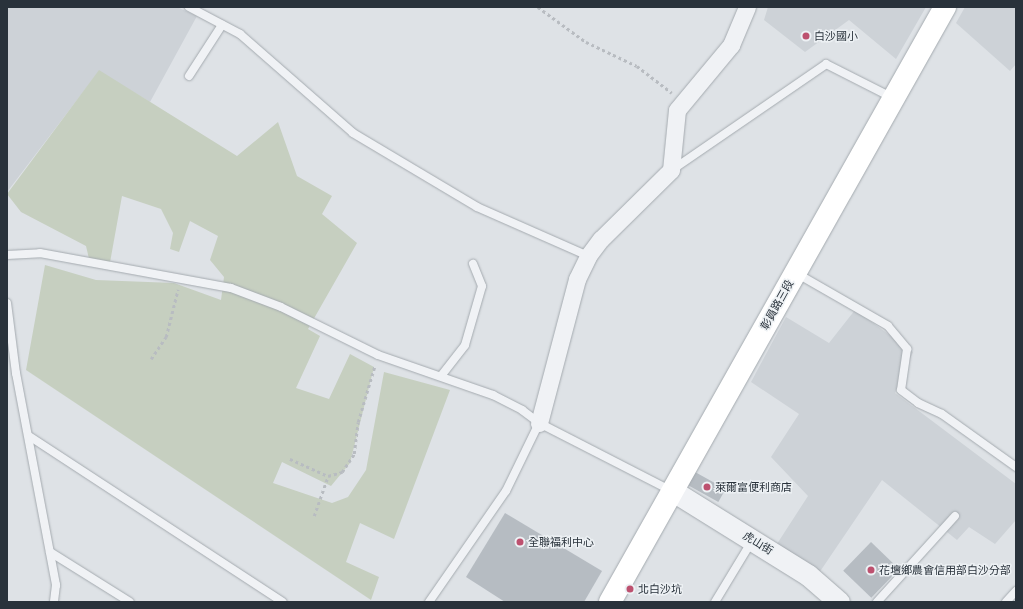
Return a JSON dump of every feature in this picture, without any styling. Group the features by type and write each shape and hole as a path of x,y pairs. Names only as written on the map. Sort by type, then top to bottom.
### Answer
{"main road":[{"name":"彰員路三段","path":"610,602 945,7"}],"street":[{"path":"539,423 577,279 588,256 601,239 671,170 677,110 731,45 747,7"},
{"name":"虎山街","path":"673,491 808,575 839,602"}],"lane":[{"path":"189,7 240,34 353,133 477,207 588,256"},
{"path":"189,76 222,25"},
{"path":"671,170 826,64 893,98"},
{"path":"7,255 40,253 82,262 181,277 231,288 281,307 378,355 494,395 522,410 539,423 673,491"},
{"path":"441,376 465,345 482,286 473,264"},
{"path":"795,273 888,326 907,349 901,390 918,403 942,414 1016,467"},
{"path":"7,303 16,373 56,585 54,602"},
{"path":"429,602 506,491 539,423"},
{"path":"29,436 283,602"},
{"path":"877,602 955,516"},
{"path":"715,602 753,540"},
{"path":"50,552 130,602"},
{"path":"1006,602 1016,591"}],"path":[{"path":"538,7 586,42 637,66 684,102"},
{"path":"151,359 166,337 181,277"},
{"path":"290,459 328,476 342,472 354,454 358,422 378,355"},
{"path":"314,516 328,476"}],"shaded area":[{"path":"7,7 177,7 197,16 150,102 99,71 7,192"},
{"name":"白沙國小","path":"768,7 926,7 896,59 849,20 805,52 764,20"},
{"path":"965,7 1016,7 1016,64 1010,71 956,23"},
{"path":"855,310 913,352 895,393 1016,484 1016,520 995,544 969,527 957,540 882,480 819,573 775,547 808,496 771,457 799,414 751,382 786,317 829,343"}],"green space":[{"path":"99,70 237,156 278,122 297,176 332,196 322,214 357,243 308,329 320,336 296,388 329,399 350,354 374,367 350,463 331,486 282,462 273,483 332,503 348,497 366,470 384,372 450,390 394,539 360,523 346,562 379,577 371,600 26,370 45,265 96,280 174,283 221,300 224,277 210,260 218,236 190,221 179,252 170,249 173,233 161,209 122,196 109,268 90,263 86,246 21,212 7,194"}],"building":[{"name":"萊爾富便利商店","path":"695,472 726,489 718,502 688,485"},
{"name":"全聯福利中心","path":"505,513 602,571 584,602 505,602 466,577"},
{"name":"花壇鄉農會信用部白沙分部","path":"871,542 899,569 871,598 843,571"}],"place":[{"name":"白沙國小","path":"806,36"},
{"name":"萊爾富便利商店","path":"707,487"},
{"name":"全聯福利中心","path":"520,542"},
{"name":"花壇鄉農會信用部白沙分部","path":"871,570"},
{"name":"北白沙坑","path":"630,589"}]}
